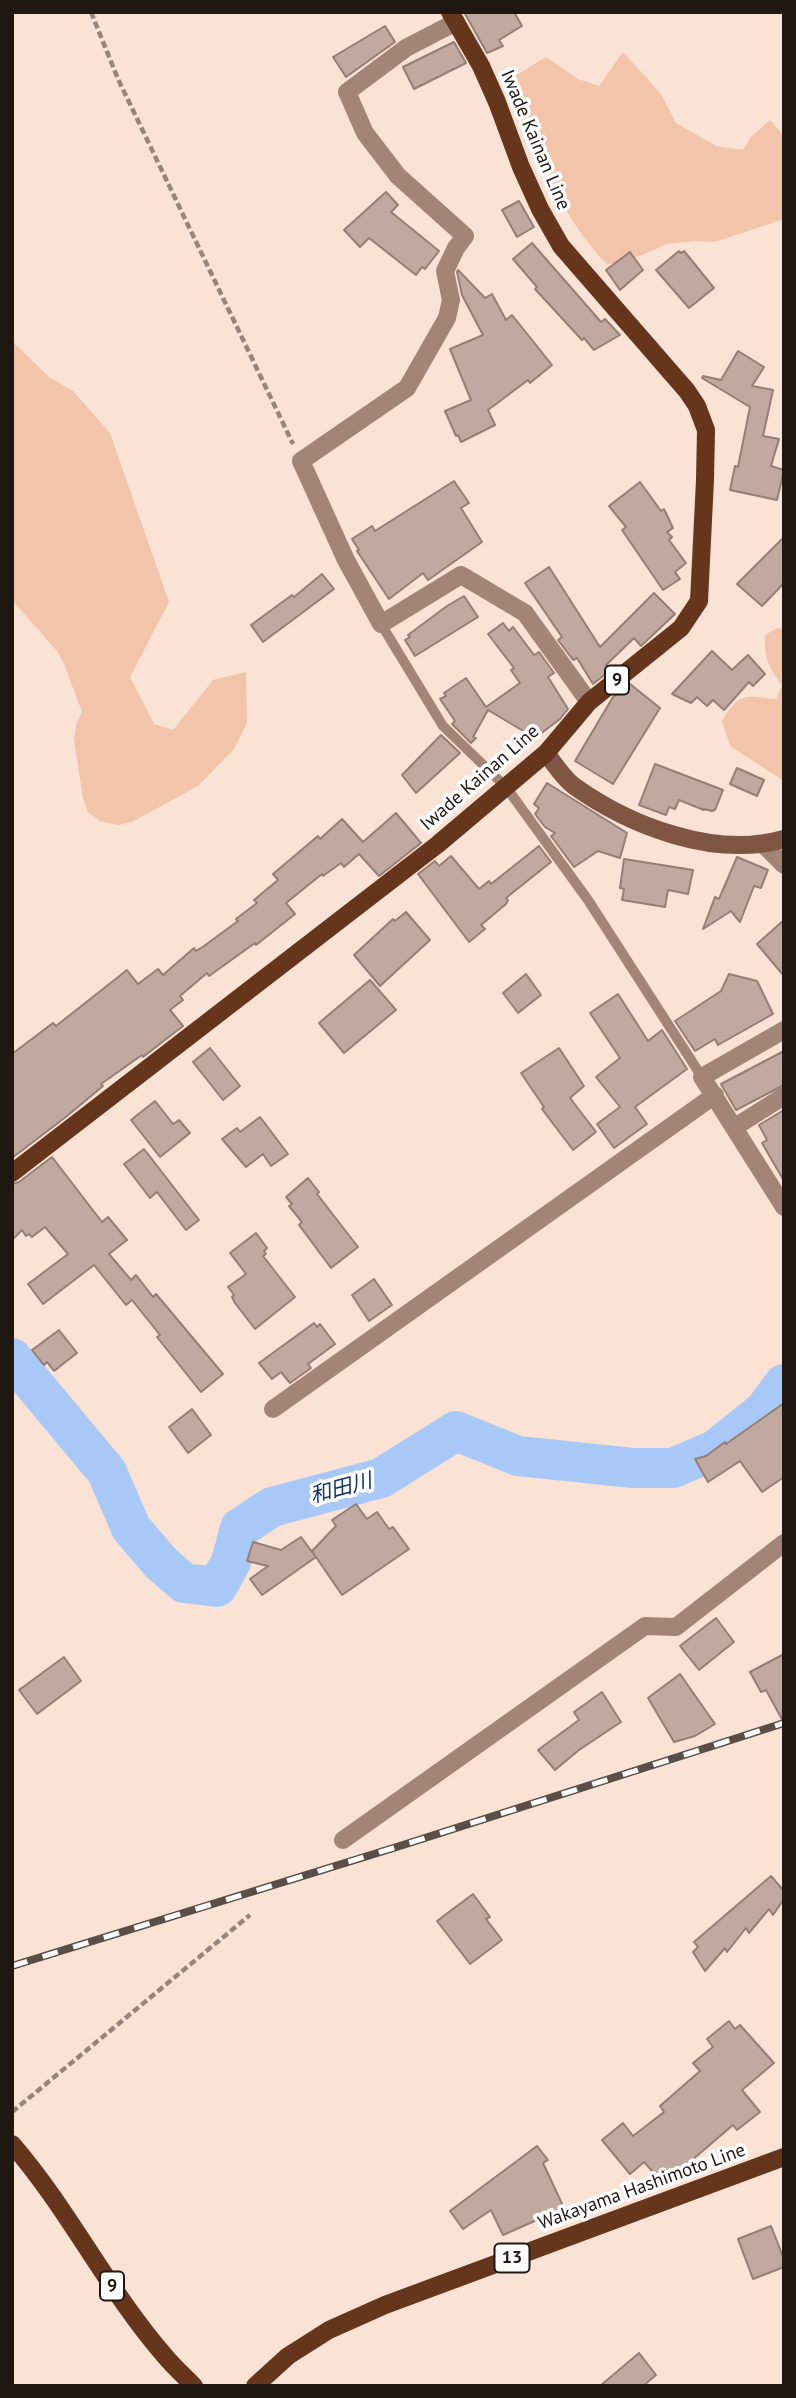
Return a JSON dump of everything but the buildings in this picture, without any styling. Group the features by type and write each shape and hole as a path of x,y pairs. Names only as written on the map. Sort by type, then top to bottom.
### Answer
{"main road":[{"name":"Iwade Kainan Line","path":"12,1173 437,845 546,753 589,702 681,628 699,601 706,430 697,406 561,246 521,167 481,65 453,17"},
{"name":"9","path":"12,2144 41,2178 111,2284 163,2354 194,2386"},
{"name":"Wakayama Hashimoto Line","path":"255,2386 289,2356 329,2330 385,2305 784,2157"}],"street":[{"path":"453,17 346,92 365,133 398,176 465,236 444,271 451,300 447,318 407,388 301,461 346,560 381,624 461,575 525,613 589,702"},
{"path":"546,753 572,785 648,828 696,842 764,845 784,839"},
{"path":"764,845 784,865"},
{"path":"784,1030 702,1077 784,1207"},
{"path":"273,1409 715,1095"},
{"path":"735,1127 784,1096"},
{"path":"343,1840 645,1626 676,1627 784,1543"}],"lane":[{"path":"381,624 443,726 506,787 588,900 702,1077"}],"path":[{"path":"91,12 118,79 301,461"},
{"path":"12,2112 250,1915"}],"shaded area":[{"path":"623,52 661,94 676,123 716,146 743,150 750,138 770,120 784,136 784,219 715,242 667,244 623,263 607,264 590,245 562,202 508,86 515,76 546,57 578,79 599,86"},
{"path":"12,341 49,377 73,391 110,433 169,602 130,677 154,724 173,730 213,680 246,672 247,723 234,749 198,786 132,822 118,825 100,821 88,812 83,799 74,739 82,712 57,651 12,600"},
{"path":"777,628 784,629 784,781 730,746 722,721 739,700 750,697 776,699 782,686 768,662 765,635"}],"waterway":[{"name":"和田川","path":"12,1358 107,1472 131,1528 161,1563 184,1583 217,1587 231,1562 240,1528 272,1507 381,1478 456,1431 518,1456 633,1468 673,1468 715,1450 764,1411 784,1384"}],"railway":[{"path":"12,1966 784,1723"}]}
